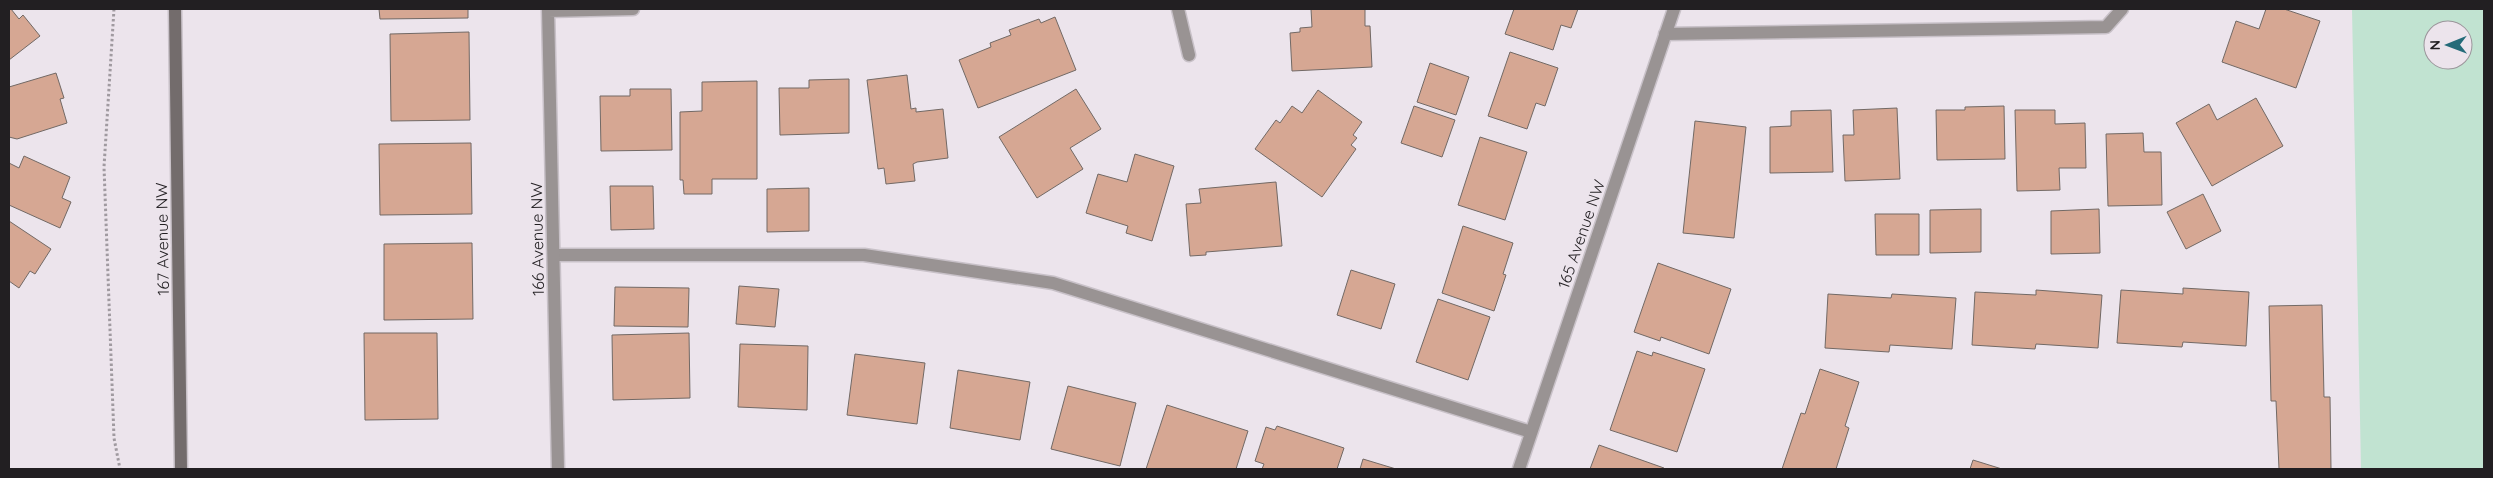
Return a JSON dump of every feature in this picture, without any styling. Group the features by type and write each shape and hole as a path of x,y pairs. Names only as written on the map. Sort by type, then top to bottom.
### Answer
{"main road":[{"name":"167 Avenue NW","path":"175,9 181,469"}],"street":[{"path":"548,10 633,9"},
{"path":"1178,9 1189,55"},
{"name":"165 Avenue NW","path":"1519,469 1674,9"},
{"path":"1665,34 2106,27 2122,9"},
{"name":"166 Avenue NW","path":"548,10 558,469"},
{"path":"554,255 864,255 1053,283 1532,432"}],"path":[{"path":"114,9 104,167 114,438 120,469"}],"green space":[{"path":"2352,9 2484,9 2484,469 2361,469"}],"building":[{"path":"9,9 19,19 23,15 40,36 9,60"},
{"path":"379,9 468,9 468,18 380,19"},
{"path":"1311,9 1365,9 1365,26 1370,26 1372,67 1292,71 1290,33 1300,32 1300,28 1312,27"},
{"path":"1514,9 1578,9 1571,28 1561,25 1553,50 1505,34"},
{"path":"2266,9 2284,9 2320,21 2296,88 2222,62 2236,21 2259,29"},
{"path":"1055,17 1076,70 978,108 959,60 991,47 990,43 1011,35 1009,30 1039,19 1041,23"},
{"path":"469,32 470,120 391,121 390,34"},
{"path":"1510,52 1558,68 1545,106 1536,103 1527,129 1488,116"},
{"path":"1430,63 1469,77 1456,115 1417,102"},
{"path":"56,73 64,98 60,99 67,123 17,139 9,137 9,87"},
{"path":"907,75 911,109 916,108 916,112 943,109 948,158 913,164 915,181 886,184 884,168 878,169 867,80"},
{"path":"849,79 849,133 780,135 779,88 809,88 809,80"},
{"path":"757,81 757,179 712,179 712,194 684,194 683,180 680,180 680,112 702,111 702,82"},
{"path":"630,89 671,89 672,150 601,151 600,96 630,96"},
{"path":"1076,89 1101,129 1070,148 1083,169 1037,198 999,137"},
{"path":"1318,90 1362,122 1353,135 1357,138 1351,145 1356,149 1322,197 1255,149 1276,120 1280,123 1292,106 1302,113"},
{"path":"2256,98 2283,146 2212,186 2176,123 2209,104 2217,120"},
{"path":"1414,106 1455,120 1442,157 1401,143"},
{"path":"2004,106 2005,159 1937,160 1936,110 1965,110 1965,107"},
{"path":"1897,108 1900,179 1845,181 1843,135 1854,135 1853,110"},
{"path":"1831,110 1833,172 1770,173 1770,127 1791,126 1791,111"},
{"path":"2015,110 2055,110 2055,124 2085,123 2086,168 2059,168 2060,190 2017,191"},
{"path":"1695,121 1746,127 1734,238 1683,233"},
{"path":"2143,133 2144,152 2161,152 2162,205 2108,206 2106,134"},
{"path":"1480,137 1527,152 1505,220 1458,205"},
{"path":"471,143 472,214 380,215 379,144"},
{"path":"1135,154 1174,166 1152,241 1126,233 1128,226 1086,213 1098,174 1127,182"},
{"path":"24,156 70,177 62,198 71,202 60,228 9,205 9,163 19,168"},
{"path":"1276,182 1282,246 1206,252 1206,255 1190,256 1186,204 1201,203 1199,189"},
{"path":"610,186 653,186 654,229 611,230"},
{"path":"809,188 809,231 767,232 767,189"},
{"path":"2203,194 2221,231 2186,249 2167,212"},
{"path":"1981,209 1981,252 1930,253 1930,210"},
{"path":"2099,209 2100,253 2051,254 2051,211"},
{"path":"1875,214 1919,214 1919,255 1876,255"},
{"path":"9,221 51,249 35,274 30,271 19,288 9,281"},
{"path":"1463,226 1513,243 1503,274 1506,275 1494,311 1442,293"},
{"path":"472,243 473,319 384,320 384,244"},
{"path":"1658,263 1731,289 1709,354 1661,337 1660,341 1634,332"},
{"path":"1351,270 1395,284 1381,329 1337,315"},
{"path":"739,286 779,289 775,327 736,324"},
{"path":"615,287 689,288 688,327 614,326"},
{"path":"2183,288 2249,292 2246,346 2183,342 2182,347 2117,343 2121,290 2183,294"},
{"path":"2036,290 2102,295 2098,348 2036,344 2035,349 1972,345 1975,292 2036,295"},
{"path":"1828,294 1891,298 1892,294 1956,298 1952,349 1890,345 1889,352 1825,348"},
{"path":"1438,299 1490,317 1468,380 1416,362"},
{"path":"2322,305 2324,397 2330,397 2331,469 2279,469 2276,401 2271,401 2269,306"},
{"path":"364,333 437,333 438,419 365,420"},
{"path":"689,333 690,398 613,400 612,335"},
{"path":"740,344 808,346 807,410 738,407"},
{"path":"1637,351 1652,356 1653,352 1705,369 1677,452 1610,430"},
{"path":"855,354 925,363 917,424 847,415"},
{"path":"1820,369 1859,382 1845,426 1849,428 1836,469 1782,469 1801,413 1805,414"},
{"path":"958,370 1030,382 1020,440 950,428"},
{"path":"1068,386 1136,403 1120,466 1051,449"},
{"path":"1167,405 1248,431 1236,469 1146,469"},
{"path":"1277,426 1344,448 1337,469 1262,469 1264,464 1255,461 1266,427 1275,430"},
{"path":"1599,445 1664,468 1590,469"},
{"path":"1363,459 1396,469 1360,469"},
{"path":"1973,460 2002,469 1970,469"}]}
